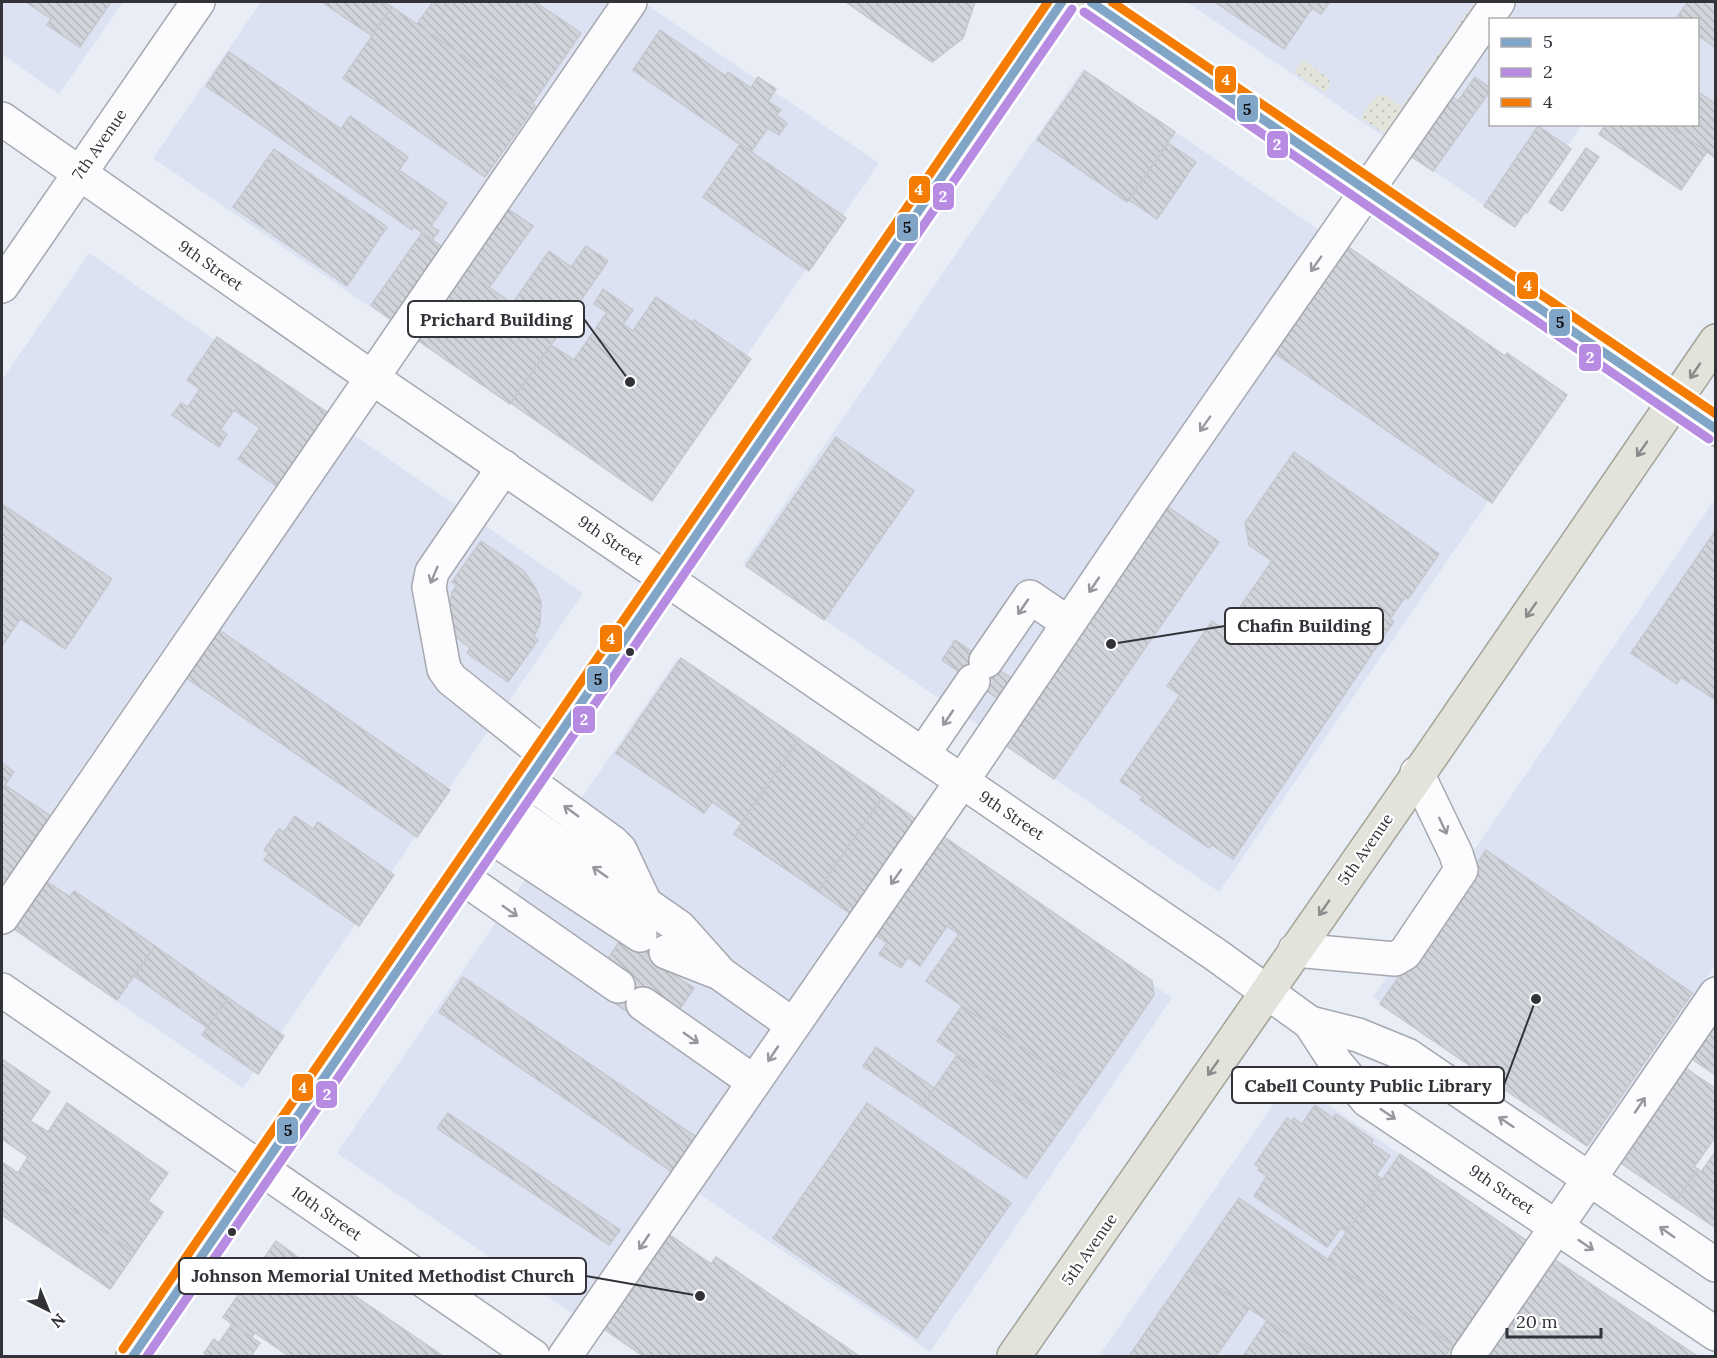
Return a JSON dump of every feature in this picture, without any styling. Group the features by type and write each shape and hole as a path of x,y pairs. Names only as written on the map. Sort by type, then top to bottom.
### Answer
{"main road":[{"path":"1091,2 1716,429"},
{"name":"5th Avenue","path":"1014,1356 1716,341"}],"street":[{"name":"7th Avenue","path":"2,286 198,2"},
{"path":"2,916 630,2"},
{"path":"133,1356 1062,2"},
{"path":"565,1356 1498,2"},
{"name":"9th Street","path":"2,119 371,377 1216,955 1310,1023 1358,1035 1407,1055 1716,1265"},
{"path":"504,467 432,572 429,586 444,669 451,680 620,850 650,930"},
{"path":"923,754 1030,597 1068,623"},
{"path":"1295,950 1395,959 1405,953 1461,870 1418,773"},
{"path":"508,809 650,930 679,927 721,974"},
{"path":"490,836 721,974 794,1025"},
{"path":"462,877 754,1082"},
{"name":"10th Street","path":"2,990 533,1356"},
{"path":"1468,1356 1716,994"},
{"name":"9th Street","path":"1310,1023 1336,1063 1367,1100 1716,1334"}],"shaded area":[{"path":"2,2 123,2 59,94 2,54"},
{"path":"261,2 609,2 389,320 153,158"},
{"path":"643,2 879,163 648,499 413,336"},
{"path":"1187,2 1476,2 1383,136"},
{"path":"1474,2 1483,2 1390,137 1361,118 1372,101 1380,95 1385,95 1402,107"},
{"path":"1511,2 1715,2 1715,157 1699,126 1699,18 1514,18 1504,11"},
{"path":"1489,33 1489,126 1581,126 1513,225 1406,152"},
{"path":"1303,59 1329,79 1330,84 1325,92 1294,72"},
{"path":"1083,69 1319,230 978,725 743,564"},
{"path":"1342,247 1560,397 1219,892 1002,742"},
{"path":"89,253 324,415 2,884 2,380"},
{"path":"348,431 583,593 243,1088 7,926"},
{"path":"1713,502 1716,503 1715,965 1591,1146 1373,997"},
{"path":"678,658 913,820 573,1314 337,1153"},
{"path":"937,836 1172,998 930,1352 694,1190"},
{"path":"1291,1079 1526,1241 1447,1356 1099,1356"}],"building":[{"path":"26,2 111,2 80,47 47,25 51,19"},
{"path":"322,2 384,2 392,7 372,36"},
{"path":"433,2 535,2 581,33 532,104 417,24"},
{"path":"846,2 975,2 963,38 932,62"},
{"path":"1215,2 1330,2 1321,14 1312,8 1284,49"},
{"path":"1688,2 1716,4 1716,48 1699,36 1699,18 1676,18"},
{"path":"392,7 535,106 485,177 343,78"},
{"path":"660,30 726,76 728,72 751,88 758,77 776,89 768,101 781,110 776,115 787,123 779,135 768,128 751,152 633,70"},
{"path":"229,52 341,129 350,116 408,157 399,170 447,203 431,226 439,231 432,240 414,227 412,230 206,86"},
{"path":"1085,71 1175,132 1127,202 1037,140"},
{"path":"1475,77 1489,87 1489,92 1433,171 1409,155 1450,95 1458,101"},
{"path":"1699,93 1716,104 1716,158 1669,126 1699,126"},
{"path":"1538,126 1571,149 1515,227 1484,206"},
{"path":"1605,126 1669,126 1707,152 1681,190 1599,134"},
{"path":"1168,143 1196,162 1157,219 1129,200"},
{"path":"740,144 846,218 809,271 703,197"},
{"path":"1586,148 1599,157 1562,211 1549,202"},
{"path":"274,149 387,227 347,286 233,207"},
{"path":"505,207 533,226 489,288 462,269"},
{"path":"422,233 444,248 393,321 371,305"},
{"path":"586,246 608,261 557,335 512,304 549,251 571,267"},
{"path":"1347,246 1505,356 1507,353 1567,395 1492,503 1273,352"},
{"path":"464,270 558,335 510,404 416,339"},
{"path":"603,289 633,310 623,324 633,331 656,297 751,359 652,501 511,403 551,345 574,360 607,312 594,304"},
{"path":"217,337 337,419 284,491 238,459 260,428 234,410 220,430 227,434 219,447 172,415 181,403 188,407 200,389 187,380"},
{"path":"836,437 914,491 824,620 746,566"},
{"path":"1294,452 1439,554 1408,599 1405,597 1390,619 1394,621 1233,859 1212,845 1209,848 1140,800 1143,797 1120,781 1180,695 1167,686 1212,621 1224,630 1272,561 1249,545 1245,523"},
{"path":"2,504 112,579 65,649 2,606"},
{"path":"1168,507 1219,542 1054,779 1004,744"},
{"path":"1716,530 1716,700 1681,677 1677,684 1631,653"},
{"path":"481,541 524,571 536,589 541,602 540,624 534,636 538,640 508,682 467,653 470,648 454,635 449,606 452,592 457,585 452,582"},
{"path":"2,606 20,619 2,646"},
{"path":"218,629 450,790 417,837 185,677"},
{"path":"955,640 1015,681 1001,701 942,660"},
{"path":"681,658 799,739 742,823 712,802 704,813 616,753"},
{"path":"799,739 883,796 818,891 734,834"},
{"path":"2,763 14,772 5,785 52,817 2,890"},
{"path":"883,796 917,820 852,915 818,891"},
{"path":"295,816 313,829 318,822 394,875 359,926 264,860 269,853 264,850 279,829 284,832"},
{"path":"943,836 1152,981 1154,995 1087,1092 926,981 959,934 947,926 920,966 908,957 901,968 879,954 887,943 874,934"},
{"path":"1486,850 1692,993 1587,1146 1380,1004"},
{"path":"44,880 70,897 74,891 155,946 117,1000 12,927"},
{"path":"643,919 669,936 663,968 694,988 677,1013 640,1020 614,1003 620,974 605,963 621,939"},
{"path":"155,946 228,998 208,1028 134,976"},
{"path":"463,977 699,1139 675,1174 439,1012"},
{"path":"228,998 284,1036 258,1074 202,1035"},
{"path":"962,1006 1087,1092 1062,1127 937,1041"},
{"path":"1716,1022 1716,1075 1689,1057"},
{"path":"876,1047 934,1088 922,1106 863,1066"},
{"path":"957,1055 1062,1127 1026,1178 922,1106"},
{"path":"2,1059 50,1092 30,1121 48,1132 67,1103 168,1173 148,1201 163,1212 135,1253 18,1173 28,1157 2,1139"},
{"path":"1684,1067 1716,1089 1716,1136 1694,1167 1698,1169 1676,1201 1618,1161"},
{"path":"867,1103 1011,1203 917,1338 773,1238"},
{"path":"1315,1105 1333,1118 1336,1114 1373,1140 1371,1143 1390,1156 1376,1175 1383,1180 1347,1232 1341,1228 1327,1247 1254,1196 1267,1176 1258,1170 1260,1168 1255,1164 1287,1118 1292,1121 1294,1118 1302,1124"},
{"path":"448,1113 620,1230 609,1245 437,1128"},
{"path":"1716,1151 1716,1228 1676,1201 1698,1169 1701,1172"},
{"path":"1400,1154 1530,1243 1457,1348 1328,1259"},
{"path":"2,1162 135,1253 110,1289 2,1215"},
{"path":"1239,1198 1453,1346 1445,1356 1319,1356 1190,1268"},
{"path":"670,1235 711,1264 716,1257 859,1356 643,1356 604,1329"},
{"path":"276,1241 443,1356 289,1356 255,1333 252,1337 232,1324 223,1317"},
{"path":"1554,1259 1697,1356 1494,1356 1490,1353"},
{"path":"1190,1268 1249,1309 1216,1356 1129,1356"},
{"path":"1267,1321 1319,1356 1243,1356"},
{"path":"232,1324 260,1343 251,1356 209,1356 204,1353 214,1339 219,1343"}],"transit line":[{"name":"4","path":"123,1349 1048,2"},
{"name":"5","path":"133,1356 1062,2"},
{"name":"5","path":"1091,2 1716,429"},
{"name":"4","path":"1112,2 1716,414"},
{"name":"2","path":"147,1356 1072,9"},
{"name":"2","path":"1084,12 1709,439"}],"place":[{"name":"Prichard Building","path":"630,382"},
{"name":"Chafin Building","path":"1111,644"},
{"name":"Cabell County Public Library","path":"1536,999"},
{"name":"Johnson Memorial United Methodist Church","path":"700,1296"}]}
